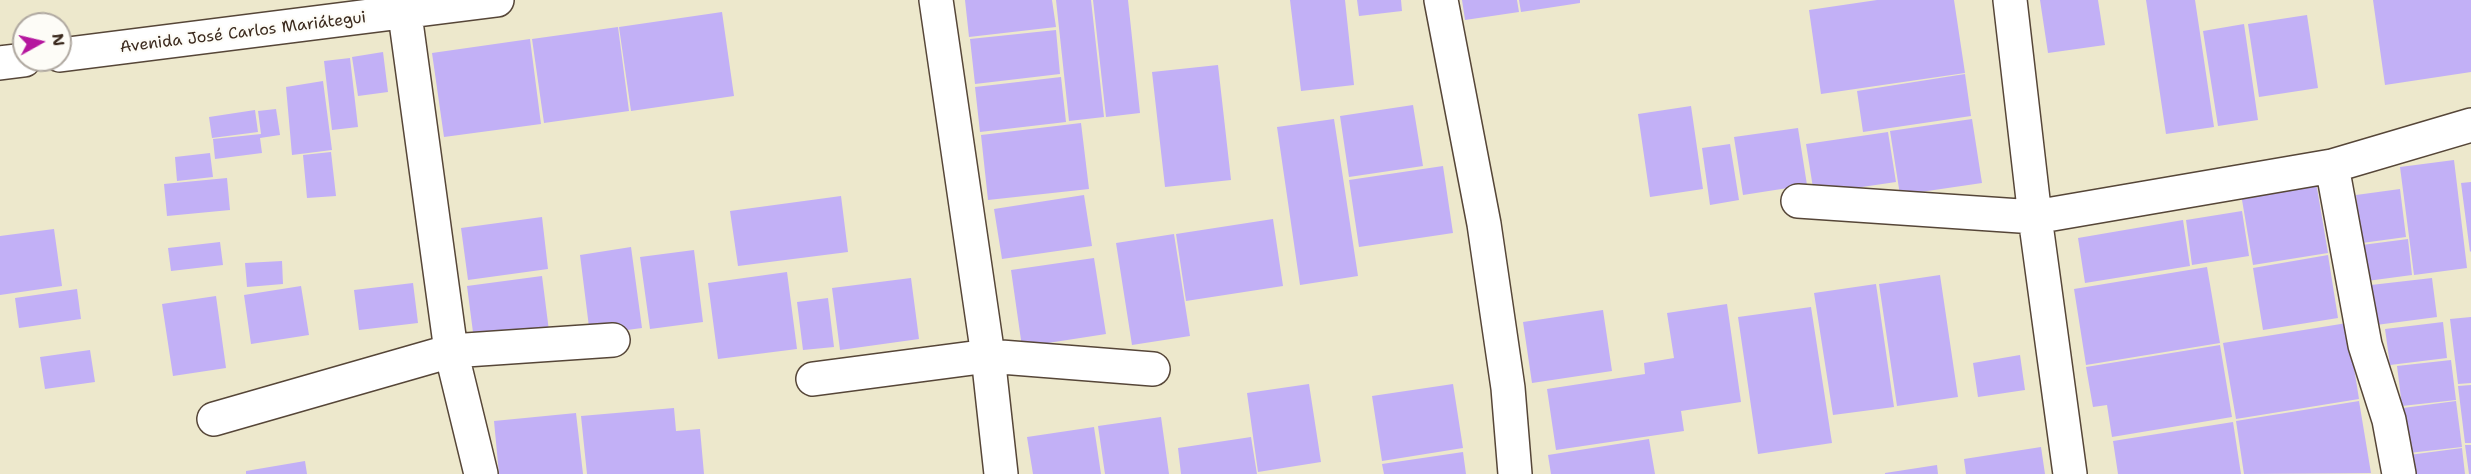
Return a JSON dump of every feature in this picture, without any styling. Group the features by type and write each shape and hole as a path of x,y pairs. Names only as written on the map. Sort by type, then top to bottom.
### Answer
{"street":[{"name":"Avenida José Carlos Mariátegui","path":"72,54 404,6 497,0"},
{"path":"936,0 988,356 1001,474"},
{"path":"1441,0 1484,224 1508,388 1515,474"},
{"path":"2010,0 2035,217 2070,474"},
{"path":"404,6 451,351 481,474"},
{"path":"1798,201 2035,217 2332,166 2471,125"},
{"path":"2332,166 2365,345 2389,420 2399,474"},
{"path":"214,419 451,351 613,340"},
{"path":"813,379 988,356 1153,369"}],"building":[{"path":"965,0 1052,0 1056,27 969,37"},
{"path":"1056,0 1091,0 1104,117 1069,121"},
{"path":"1093,0 1128,0 1140,113 1106,117"},
{"path":"1290,0 1345,0 1354,85 1301,91"},
{"path":"1357,0 1401,0 1402,11 1359,16"},
{"path":"1462,0 1517,0 1519,12 1465,20"},
{"path":"1519,0 1580,0 1580,3 1521,12"},
{"path":"1877,0 1954,0 1965,73 1821,94 1809,10"},
{"path":"2040,0 2098,0 2105,45 2048,53"},
{"path":"2146,0 2195,0 2214,127 2166,134"},
{"path":"2373,0 2471,0 2471,72 2385,85"},
{"path":"722,12 734,96 631,111 619,27"},
{"path":"2307,15 2318,88 2259,97 2248,24"},
{"path":"2244,24 2258,120 2218,126 2203,31"},
{"path":"618,27 629,111 544,123 532,39"},
{"path":"1056,30 1060,74 975,84 970,39"},
{"path":"530,39 541,124 444,137 432,53"},
{"path":"383,52 388,92 358,96 352,57"},
{"path":"350,58 358,127 332,130 324,61"},
{"path":"1218,65 1231,180 1165,187 1152,72"},
{"path":"1965,74 1971,116 1863,132 1857,91"},
{"path":"1061,77 1066,122 980,132 975,87"},
{"path":"323,81 332,150 292,155 286,87"},
{"path":"1413,105 1423,166 1349,177 1340,116"},
{"path":"1691,106 1703,189 1650,197 1638,114"},
{"path":"276,109 280,135 260,138 262,153 215,159 213,139 261,134 258,111"},
{"path":"255,110 258,132 212,138 209,117"},
{"path":"1334,119 1358,276 1300,285 1277,127"},
{"path":"1972,119 1982,183 1900,195 1890,131"},
{"path":"1081,123 1089,189 988,200 981,135"},
{"path":"1798,128 1807,185 1743,195 1734,137"},
{"path":"1888,132 1896,182 1814,194 1806,144"},
{"path":"1730,144 1739,200 1710,205 1702,148"},
{"path":"331,152 336,196 307,198 303,155"},
{"path":"210,153 213,177 177,181 175,157"},
{"path":"2454,160 2467,268 2414,275 2400,167"},
{"path":"1443,166 1453,233 1359,247 1349,180"},
{"path":"227,178 230,210 167,216 164,184"},
{"path":"2316,182 2328,253 2253,265 2241,194"},
{"path":"2471,182 2471,251 2470,252 2461,183"},
{"path":"2400,189 2406,237 2362,243 2356,195"},
{"path":"1084,195 1092,246 1002,259 994,209"},
{"path":"841,196 848,252 738,266 730,211"},
{"path":"2242,211 2249,256 2192,265 2186,220"},
{"path":"542,217 548,269 468,280 461,228"},
{"path":"1273,219 1283,286 1186,301 1176,234"},
{"path":"2183,220 2190,266 2085,283 2078,238"},
{"path":"54,229 62,286 0,295 0,236"},
{"path":"1174,234 1190,336 1132,345 1116,243"},
{"path":"2408,239 2412,275 2367,281 2362,245"},
{"path":"220,242 223,265 171,271 168,248"},
{"path":"631,247 642,328 590,335 580,255"},
{"path":"694,250 703,322 650,329 640,257"},
{"path":"2328,255 2338,318 2263,330 2253,268"},
{"path":"1094,258 1106,334 1022,347 1011,270"},
{"path":"282,261 283,284 247,287 245,263"},
{"path":"2207,267 2220,343 2086,365 2074,289"},
{"path":"787,272 797,349 718,359 708,283"},
{"path":"1940,275 1958,397 1897,406 1879,284"},
{"path":"542,276 549,331 474,340 467,286"},
{"path":"911,278 919,339 840,350 832,288"},
{"path":"2432,278 2437,317 2376,325 2371,285"},
{"path":"413,283 418,323 359,330 354,290"},
{"path":"1876,284 1894,407 1833,415 1814,293"},
{"path":"301,286 309,335 251,344 244,295"},
{"path":"77,289 81,319 19,328 15,298"},
{"path":"216,296 226,368 173,376 162,304"},
{"path":"828,298 834,347 803,350 797,302"},
{"path":"1727,304 1741,402 1681,411 1684,431 1556,450 1547,389 1645,374 1644,363 1674,358 1667,313"},
{"path":"1811,307 1832,443 1758,454 1738,317"},
{"path":"1603,310 1612,371 1532,383 1523,322"},
{"path":"2471,317 2471,383 2458,384 2450,319"},
{"path":"2443,322 2447,358 2390,365 2385,329"},
{"path":"2347,323 2359,399 2236,419 2223,343"},
{"path":"2220,345 2232,417 2112,437 2107,405 2093,407 2086,367"},
{"path":"90,350 95,382 45,389 40,357"},
{"path":"2020,355 2025,390 1978,397 1973,363"},
{"path":"2451,360 2456,400 2402,406 2397,366"},
{"path":"1309,384 1321,462 1258,472 1247,393"},
{"path":"1453,384 1463,448 1382,461 1372,396"},
{"path":"2471,385 2471,443 2465,443 2458,386"},
{"path":"2359,401 2371,473 2244,474 2236,421"},
{"path":"2456,401 2462,447 2409,453 2403,408"},
{"path":"674,408 676,431 700,429 704,474 587,474 581,416"},
{"path":"576,413 583,474 499,474 494,421"},
{"path":"1161,417 1169,474 1105,474 1098,426"},
{"path":"2233,422 2241,474 2118,474 2113,441"},
{"path":"1094,427 1101,474 1033,474 1027,437"},
{"path":"1251,437 1257,474 1181,474 1178,448"},
{"path":"1649,439 1655,474 1551,474 1548,455"},
{"path":"2465,445 2471,445 2471,474 2469,474"},
{"path":"2041,447 2045,474 1966,474 1964,459"},
{"path":"2462,448 2465,474 2411,474 2409,455"},
{"path":"1463,452 1466,474 1384,474 1382,464"},
{"path":"305,461 307,474 246,474 246,471"},
{"path":"1937,465 1938,474 1885,474 1885,473"}]}
